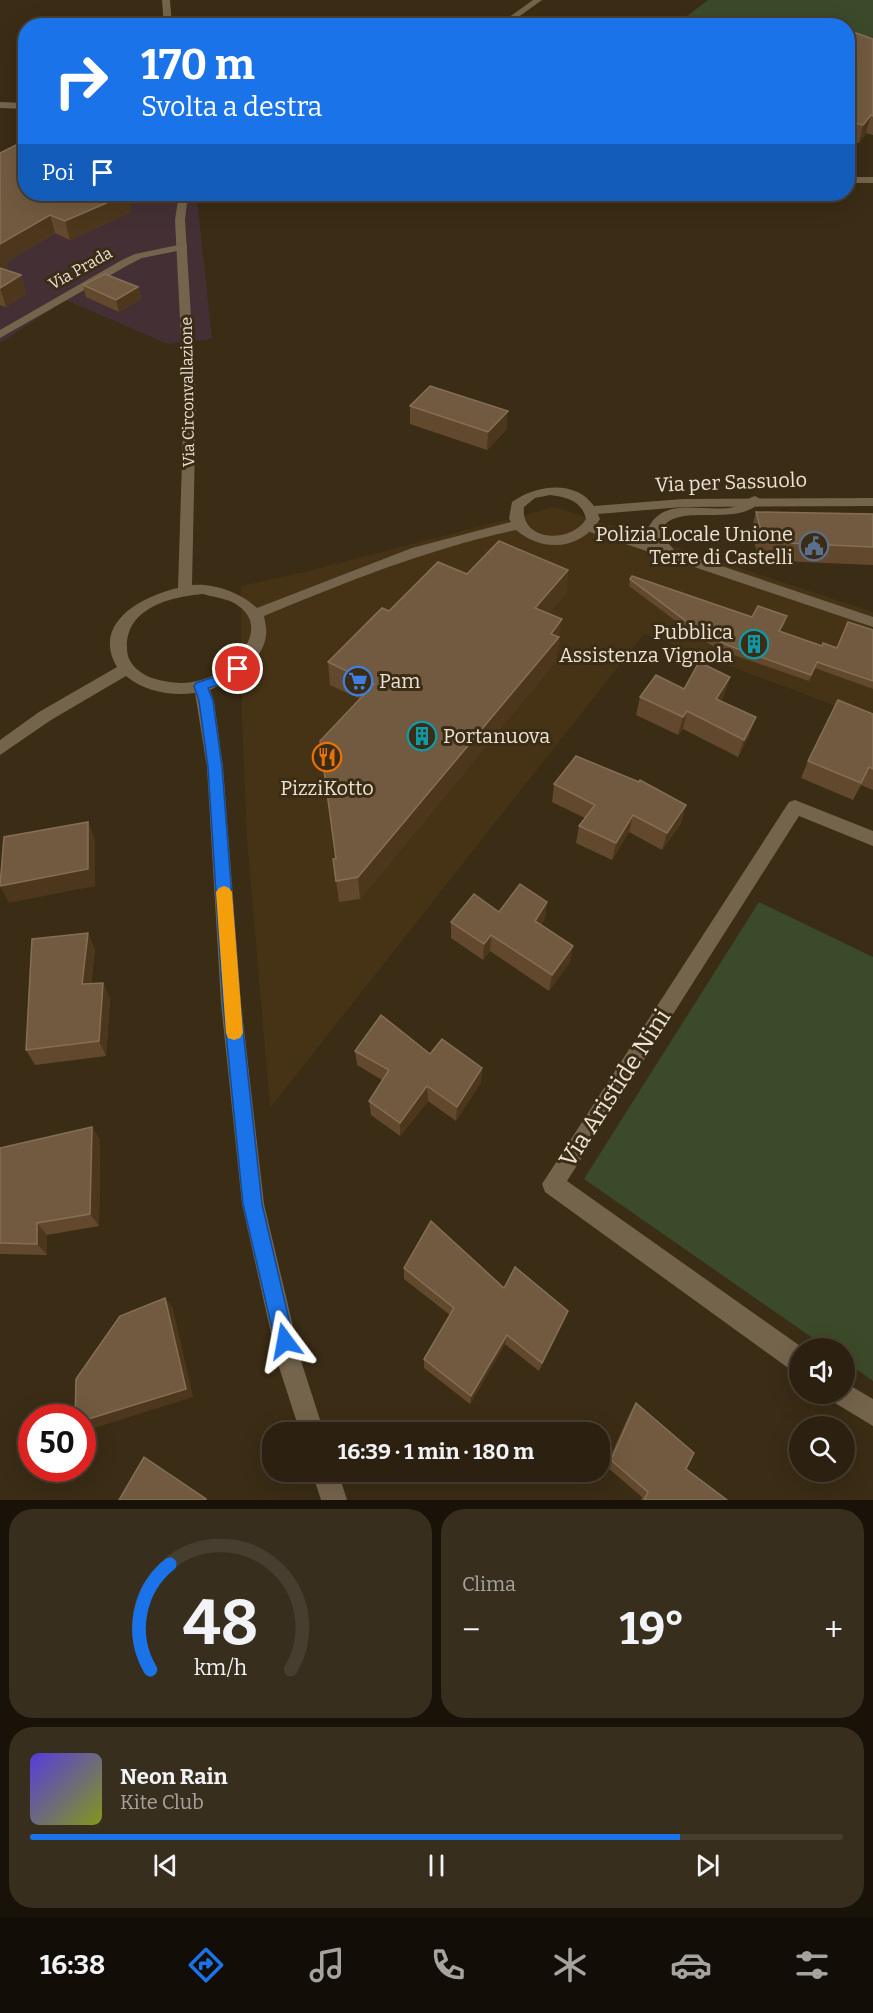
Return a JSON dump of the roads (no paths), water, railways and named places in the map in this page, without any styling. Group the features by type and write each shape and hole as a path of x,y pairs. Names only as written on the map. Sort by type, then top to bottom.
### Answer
{"main road":[{"path":"166,0 167,18"},
{"path":"512,18 538,0"},
{"path":"0,105 18,106"},
{"path":"855,180 873,180"},
{"name":"Via Circonvallazione","path":"182,201 180,220 190,398 185,590"},
{"name":"Via Prada","path":"0,335 126,262 139,256 183,247"},
{"path":"540,492 571,494 587,504 591,510 592,519 589,527 574,537 552,540 532,535 519,525 515,518 517,505 523,499 540,492"},
{"path":"667,552 653,533 653,528 661,518 683,512 735,511 755,501"},
{"name":"Via per Sassuolo","path":"591,510 683,503 873,502"},
{"path":"255,614 367,570 480,532 519,525"},
{"path":"589,527 873,622"},
{"path":"185,590 211,590 234,596 255,614 260,627 258,642 251,656 238,669 221,679 201,686 183,688 150,684 126,669 119,656 118,641 123,627 133,614 147,603 165,595 185,590"},
{"path":"0,748 45,716 126,669"},
{"path":"201,686 206,701 215,767 231,1003 253,1204 290,1364 309,1422"},
{"name":"Via Aristide Nini","path":"789,1353 553,1184 795,807 873,839"},
{"path":"855,1402 873,1414"},
{"path":"328,1482 334,1500"}],"place":[{"name":"Polizia Locale Unione Terre di Castelli","path":"814,546"},
{"name":"Pubblica Assistenza Vignola","path":"754,644"},
{"name":"Pam","path":"358,681"},
{"name":"Portanuova","path":"422,736"},
{"name":"PizziKotto","path":"327,757"}]}
